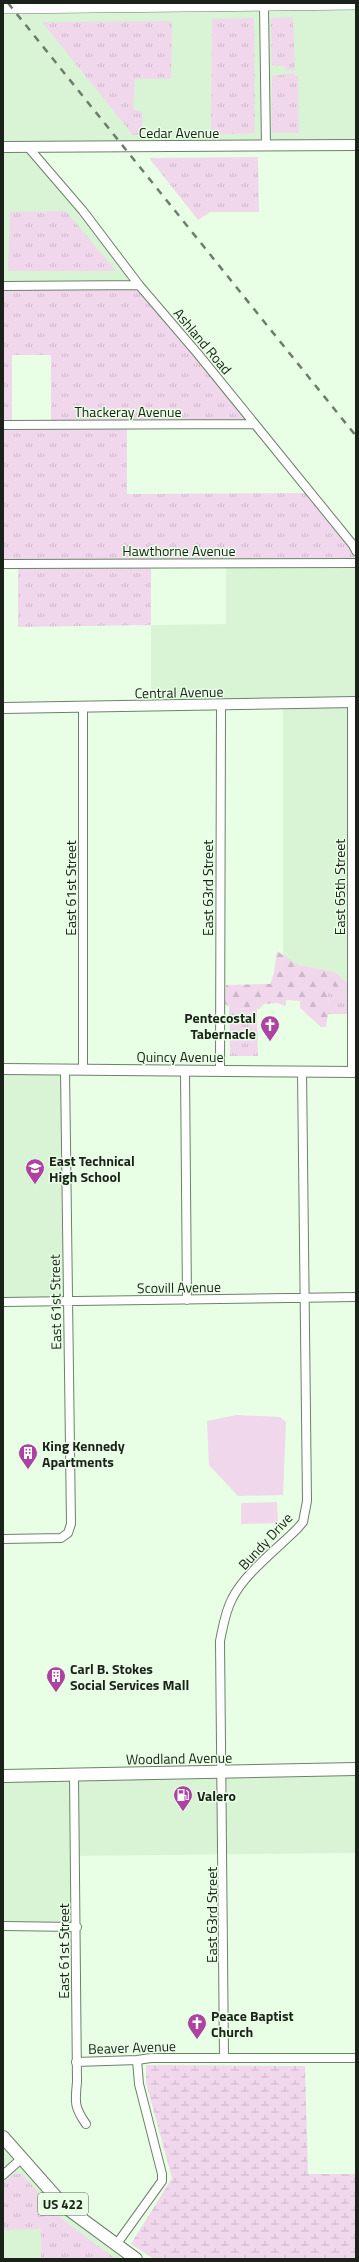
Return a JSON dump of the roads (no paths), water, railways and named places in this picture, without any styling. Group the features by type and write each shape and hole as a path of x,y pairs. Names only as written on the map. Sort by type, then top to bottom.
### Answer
{"main road":[{"path":"3,8 356,4"},
{"name":"Woodland Avenue","path":"3,1776 356,1769"},
{"name":"US 422","path":"3,2137 64,2206 136,2259"}],"street":[{"path":"264,6 266,146"},
{"name":"Cedar Avenue","path":"3,147 356,145"},
{"name":"Ashland Road","path":"28,147 83,211 139,285 198,354 253,424 349,539 356,551"},
{"path":"3,286 139,285"},
{"name":"Thackeray Avenue","path":"3,425 253,424"},
{"name":"Hawthorne Avenue","path":"3,564 356,563"},
{"name":"Central Avenue","path":"3,708 220,706 354,702"},
{"name":"East 65th Street","path":"354,702 354,1072"},
{"name":"East 63rd Street","path":"220,706 220,1070"},
{"name":"East 61st Street","path":"83,707 83,1070"},
{"name":"Quincy Avenue","path":"3,1068 65,1070 354,1072"},
{"name":"East 61st Street","path":"3,1539 61,1538 68,1533 71,1524 65,1070"},
{"path":"185,1070 187,1300"},
{"name":"Bundy Drive","path":"221,1772 220,1664 223,1621 232,1599 241,1586 303,1522 308,1501 302,1071"},
{"name":"Scovill Avenue","path":"3,1302 356,1297"},
{"name":"East 63rd Street","path":"221,1772 224,2058"},
{"name":"East 61st Street","path":"74,1775 77,1927 75,2103 76,2110 86,2124"},
{"path":"3,1926 77,1927"},
{"name":"Beaver Avenue","path":"76,2062 137,2060 151,2058 356,2058"},
{"path":"116,2245 162,2181 162,2174 138,2084 137,2060"},
{"path":"3,2174 21,2159"}],"railway":[{"path":"8,3 356,436"}],"place":[{"name":"Pentecostal Tabernacle","path":"270,1042"},
{"name":"East Technical High School","path":"35,1185"},
{"name":"King Kennedy Apartments","path":"28,1470"},
{"name":"Carl B. Stokes Social Services Mall","path":"56,1693"},
{"name":"Valero","path":"183,1812"},
{"name":"Peace Baptist Church","path":"197,2040"}]}
